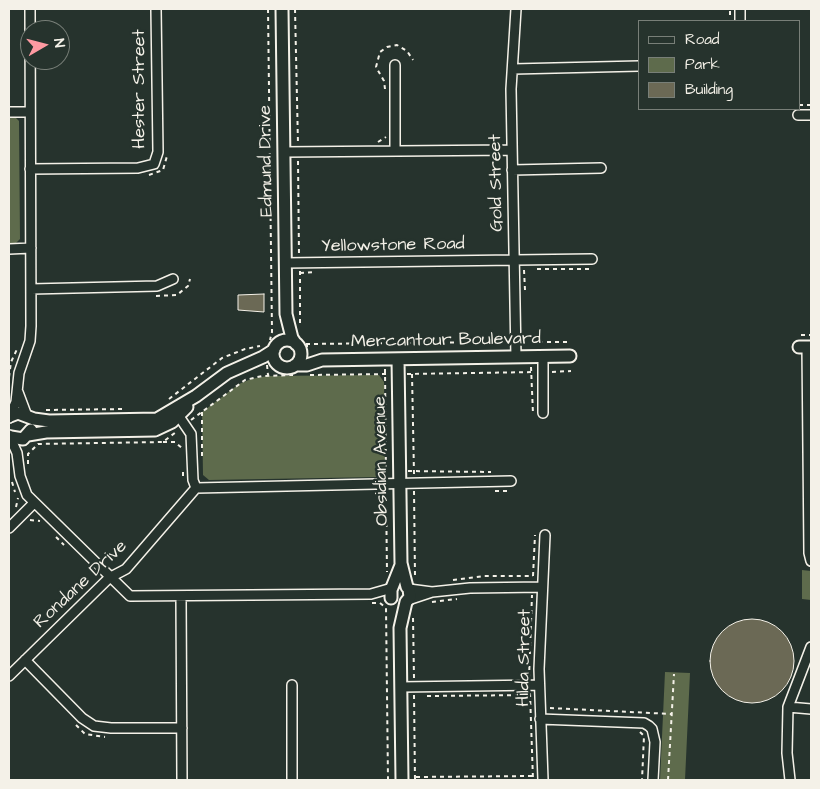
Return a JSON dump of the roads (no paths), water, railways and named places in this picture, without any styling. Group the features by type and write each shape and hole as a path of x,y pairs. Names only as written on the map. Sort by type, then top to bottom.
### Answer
{"street":[{"path":"9,417 18,392 20,366 30,341 30,9"},
{"name":"Hester Street","path":"30,169 138,168 154,164 158,152 156,9"},
{"name":"Edmund Drive","path":"282,9 286,314"},
{"name":"Gold Street","path":"516,9 513,69 512,170 514,260 511,342 516,357"},
{"path":"395,65 395,150"},
{"path":"513,69 638,66"},
{"path":"9,112 30,112"},
{"path":"798,115 811,115"},
{"path":"284,152 512,150"},
{"path":"512,170 601,168"},
{"path":"9,249 31,248"},
{"name":"Yellowstone Road","path":"285,263 524,260 592,264"},
{"path":"31,289 158,286 173,279"},
{"path":"251,363 277,364 296,370 300,355 298,343 292,338 286,314"},
{"path":"277,364 274,357 286,314"},
{"path":"9,436 19,439 51,432 156,430 167,426 180,416 196,396 227,373 251,363 285,340 298,343"},
{"name":"Mercantour Boulevard","path":"298,343 322,360"},
{"path":"806,347 809,553 811,561"},
{"name":"Mercantour Boulevard","path":"296,370 322,360 570,356"},
{"path":"537,357 543,372 543,413"},
{"name":"Obsidian Avenue","path":"398,359 401,563 410,594 400,628"},
{"path":"18,392 31,425 19,463"},
{"path":"9,417 18,413 27,417 49,420 155,419 180,416"},
{"path":"180,416 192,437 193,480 196,488 511,481"},
{"path":"9,436 19,463 22,483 34,503 109,578 130,596 370,599 392,590 400,584 410,594"},
{"name":"Rondane Drive","path":"9,676 109,578 126,569 196,488"},
{"path":"9,528 34,503"},
{"name":"Hilda Street","path":"543,780 545,719 539,685 545,536"},
{"name":"Obsidian Avenue","path":"401,563 392,590 400,628 402,780"},
{"path":"392,590 401,604 410,594 480,587 542,587"},
{"path":"181,597 182,780"},
{"path":"790,780 787,753 788,707 811,647"},
{"path":"25,660 82,718 94,726 111,728 182,728"},
{"path":"292,685 292,780"},
{"path":"401,687 539,685"},
{"path":"788,707 811,709"},
{"path":"545,719 644,723 649,726 654,742 653,780"}]}
